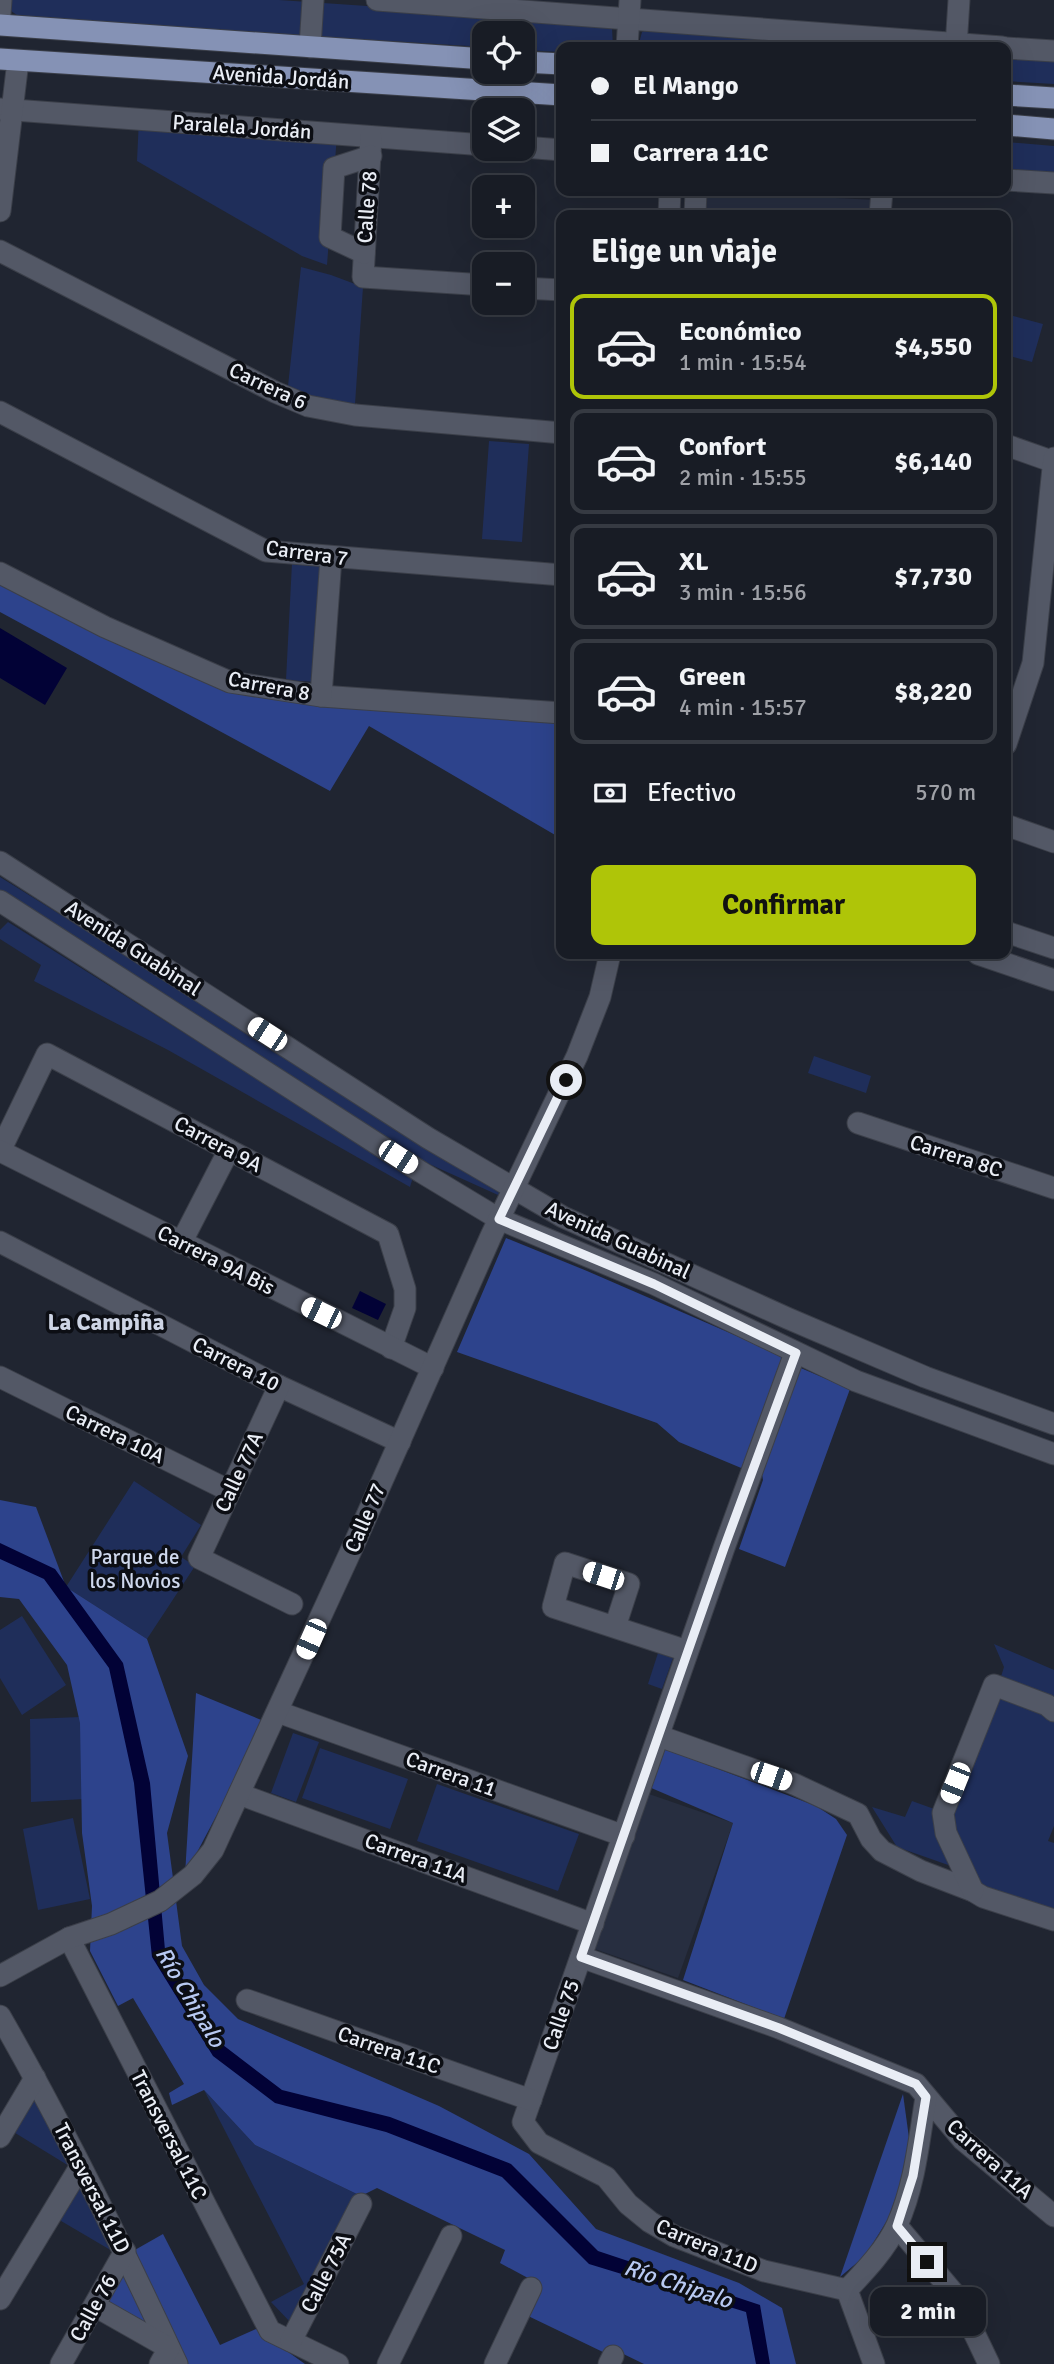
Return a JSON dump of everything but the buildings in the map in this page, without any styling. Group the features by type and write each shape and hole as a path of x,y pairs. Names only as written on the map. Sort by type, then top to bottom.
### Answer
{"main road":[{"name":"Avenida Jordán","path":"0,25 472,58"},
{"name":"Avenida Jordán","path":"9,60 556,95"},
{"path":"535,63 556,64"},
{"path":"1011,95 1054,98"},
{"path":"1011,125 1054,129"}],"street":[{"path":"0,14 1,0"},
{"path":"310,47 313,0"},
{"path":"377,0 629,9 921,42"},
{"path":"956,42 959,0"},
{"path":"627,42 629,9"},
{"path":"1011,48 1054,51"},
{"path":"0,211 9,60"},
{"name":"Paralela Jordán","path":"6,110 371,147 472,145"},
{"path":"364,253 330,237 334,167 371,147"},
{"name":"Calle 78","path":"371,147 363,277 472,284"},
{"path":"535,148 556,150"},
{"path":"1011,180 1054,183"},
{"name":"Carrera 6","path":"0,251 275,392 308,406 355,415 556,432"},
{"path":"535,289 556,290"},
{"name":"Carrera 7","path":"0,412 266,551 556,575"},
{"path":"1011,447 1054,460 1033,663 1011,729"},
{"path":"321,696 331,558"},
{"name":"Carrera 8","path":"0,573 105,627 230,682 321,696 556,713"},
{"path":"1011,827 1054,842"},
{"name":"Avenida Guabinal","path":"0,862 416,1131 563,1217 925,1377 1054,1423"},
{"name":"Avenida Guabinal","path":"0,901 421,1172 499,1219 654,1284 856,1381 1054,1454"},
{"path":"1011,934 1054,948"},
{"name":"Calle 77","path":"0,1976 76,1935 138,1913 193,1875 213,1850 278,1712 499,1219 577,1056 600,997 609,959"},
{"path":"993,959 1054,980"},
{"name":"Carrera 9A","path":"0,1151 47,1054 388,1234 405,1289 405,1308 391,1348"},
{"name":"Carrera 8C","path":"858,1123 1054,1188"},
{"path":"181,1243 229,1150"},
{"name":"Carrera 9A Bis","path":"0,1151 433,1368"},
{"name":"Carrera 10","path":"0,1242 279,1386 400,1442"},
{"name":"Calle 75","path":"523,2122 687,1651 796,1353"},
{"name":"Carrera 10A","path":"0,1377 230,1491"},
{"name":"Calle 77A","path":"279,1386 199,1558 292,1604"},
{"path":"615,1627 629,1584 565,1563 553,1607 687,1651"},
{"path":"973,1891 946,1833 943,1813 994,1685 1047,1705 1054,1711"},
{"name":"Carrera 11","path":"278,1712 624,1836"},
{"path":"659,1736 794,1784 858,1814 871,1839 888,1855 920,1871 973,1891 983,1898 1054,1920"},
{"name":"Carrera 11A","path":"239,1794 593,1924"},
{"name":"Transversal 11C","path":"76,1935 270,2331 291,2341"},
{"name":"Carrera 11A","path":"581,1957 779,2028 916,2084 963,2140 1054,2216"},
{"name":"Carrera 11C","path":"247,2000 531,2099"},
{"name":"Transversal 11D","path":"0,2016 36,2078 125,2251 169,2359"},
{"path":"0,2137 36,2078"},
{"path":"874,2364 847,2290 872,2262 897,2226 913,2176 926,2097"},
{"name":"Carrera 11D","path":"523,2122 539,2143 606,2177 628,2204 650,2222 674,2236 764,2271 847,2290"},
{"path":"0,2299 80,2167"},
{"name":"Calle 75A","path":"291,2341 361,2204"},
{"path":"897,2226 957,2297 989,2364"},
{"path":"388,2364 451,2236"},
{"name":"Calle 76","path":"61,2364 125,2251"},
{"path":"495,2364 531,2288"},
{"path":"95,2306 169,2359"},
{"path":"291,2341 338,2364"}],"shaded area":[{"path":"700,196 798,196 876,200 876,210 698,210"},
{"path":"0,581 226,690 556,720 556,835 369,726 330,791 0,612"},
{"path":"506,1238 790,1359 746,1470 679,1442 657,1423 457,1352"},
{"path":"796,1366 850,1389 785,1567 739,1549 763,1480 760,1463"},
{"path":"0,1500 36,1507 66,1587 147,1639 188,1756 167,1833 182,1946 204,1985 238,2019 439,2106 529,2154 596,2229 739,2283 782,2308 796,2364 644,2364 609,2347 605,2353 524,2314 539,2284 500,2263 505,2250 377,2188 361,2196 255,2145 204,2090 172,2105 169,2093 184,2084 133,1998 118,2006 90,1951 92,1906 82,1833 80,1723 67,1665 19,1599 0,1597"},
{"path":"196,1693 266,1722 185,1875"},
{"path":"660,1747 816,1806 836,1819 847,1835 784,2019 683,1980 733,1823 649,1787"},
{"path":"646,1793 733,1823 678,1978 592,1948"},
{"path":"903,2094 909,2138 904,2174 888,2219 865,2256 840,2277"},
{"path":"163,2234 220,2345 256,2329 305,2364 180,2364 95,2306 126,2255"}],"green space":[{"path":"8,0 279,0 604,22 612,28 613,42 556,42 556,52 535,51 535,21 472,21 472,46 21,18 7,8"},
{"path":"655,27 846,42 639,42 642,32"},
{"path":"1011,55 1054,59 1054,84 1011,81"},
{"path":"139,119 337,135 327,265 302,256 137,161"},
{"path":"1011,142 1054,146 1054,173 1011,169"},
{"path":"301,267 363,287 355,404 317,400 288,386"},
{"path":"1011,315 1043,324 1032,362 1011,356"},
{"path":"489,441 529,444 522,542 482,539"},
{"path":"292,563 322,565 316,682 286,680"},
{"path":"0,877 342,1090 506,1182 498,1195 427,1163 0,891"},
{"path":"8,922 413,1177 410,1187 168,1050 34,981 41,965 0,939 0,930"},
{"path":"814,1056 871,1076 866,1093 808,1073"},
{"name":"Parque de los Novios","path":"134,1481 201,1525 181,1557 195,1566 147,1639 66,1587"},
{"path":"22,1616 66,1685 22,1715 0,1678 0,1630"},
{"path":"994,1644 1054,1670 1054,1709 999,1683 1004,1667"},
{"path":"658,1653 673,1658 662,1689 648,1684"},
{"path":"996,1689 1054,1720 1054,1826 1048,1841 1054,1843 1054,1913 975,1889 947,1815"},
{"path":"81,1717 84,1799 31,1802 30,1719"},
{"path":"293,1733 319,1742 296,1802 271,1793"},
{"path":"320,1748 408,1779 390,1829 302,1798"},
{"path":"437,1784 579,1834 558,1891 417,1841"},
{"path":"912,1801 937,1810 951,1866 897,1847 872,1807 905,1817"},
{"path":"73,1818 90,1899 38,1910 23,1829"},
{"path":"204,2090 255,2145 361,2196 293,2325 271,2302 304,2284"},
{"path":"34,2091 74,2169 12,2131"},
{"path":"80,2176 119,2255 56,2218"}],"water":[{"path":"0,628 67,668 45,705 0,678"},
{"path":"360,1291 386,1304 378,1320 352,1308"},
{"name":"Río Chipalo","path":"0,1543 55,1569 123,1663 150,1783 165,1950 223,2045 282,2090 390,2117 511,2164 598,2251 760,2305 770,2364 756,2364 746,2312 589,2264 502,2177 386,2132 275,2103 213,2056 152,1957 134,1783 109,1668 44,1579 0,1559"}],"district":[{"name":"La Campiña","path":"106,1322"}],"route":[{"path":"566,1080 499,1219 654,1284 796,1353 687,1651 581,1957 779,2028 916,2084 926,2097 913,2176 897,2226 927,2262"}]}
